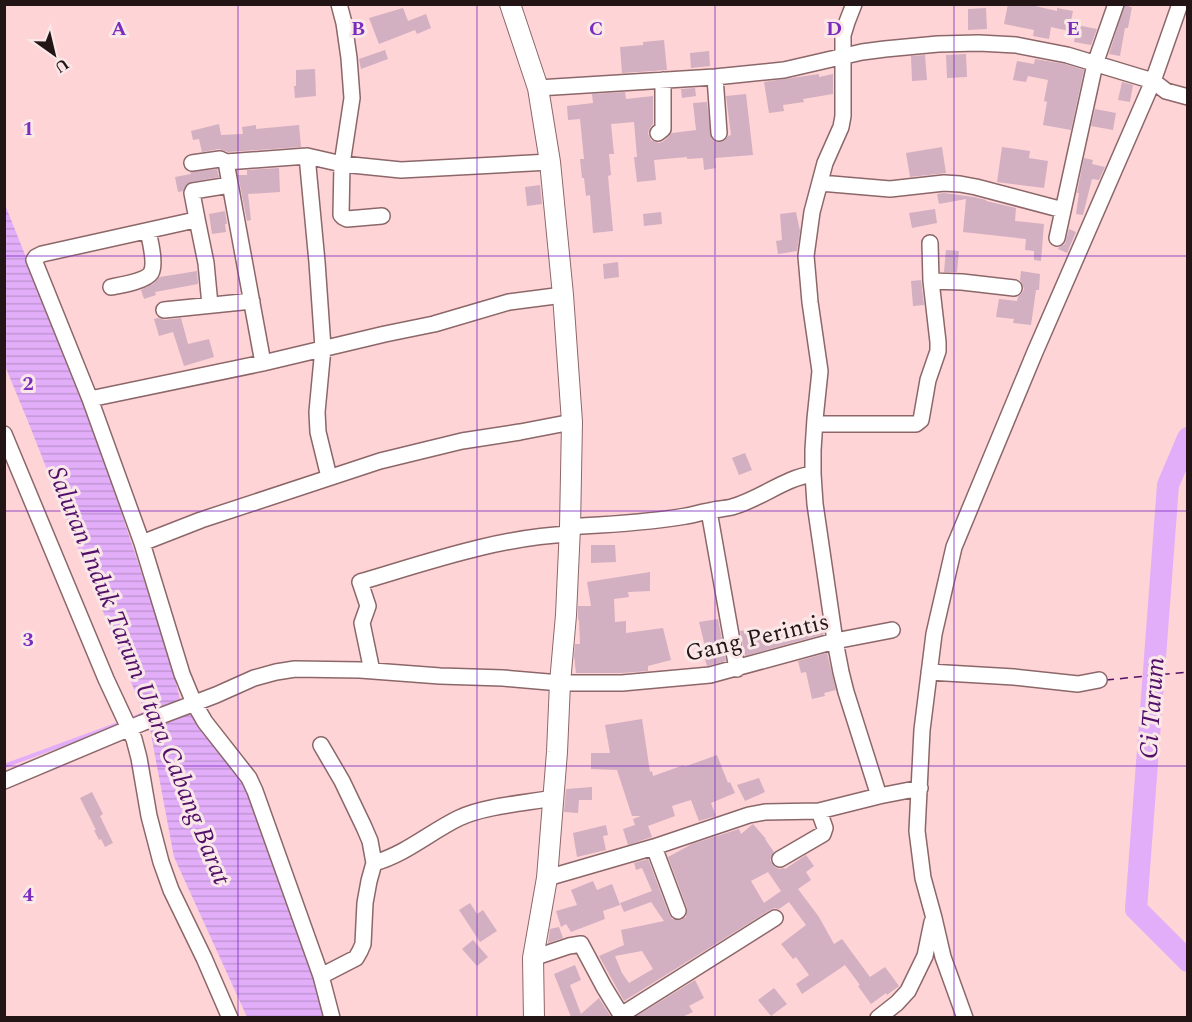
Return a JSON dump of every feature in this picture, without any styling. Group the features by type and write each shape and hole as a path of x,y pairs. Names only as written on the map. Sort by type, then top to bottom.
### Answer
{"main road":[{"path":"512,10 538,88 550,162 564,295 572,422 566,615 547,878 533,958 534,1017"}],"street":[{"path":"339,4 350,58 352,98 342,164 341,215 347,219 382,216"},
{"path":"854,4 843,35 841,127 825,163 812,212 806,256 820,371 813,450 816,504 835,641 846,692 879,796"},
{"path":"1057,238 1095,64 1116,4"},
{"path":"965,1017 943,957 923,878 917,831 922,730 934,634 954,547 1035,351 1153,81 1180,4"},
{"path":"538,88 715,77 784,70 862,52 938,44 979,44 1016,45 1067,55 1153,81 1166,91 1188,97"},
{"path":"715,77 719,133"},
{"path":"658,133 663,129 663,80"},
{"path":"308,156 323,348 317,412 318,432 329,477"},
{"path":"192,163 220,159 226,162 308,156 342,164 401,170 550,162"},
{"path":"226,162 263,363"},
{"path":"820,183 890,189 944,183 960,184 1063,210"},
{"path":"210,305 206,263 193,190 230,185"},
{"path":"197,219 36,256 34,260 90,399 142,543 182,674 188,705 206,722 249,778 321,976 333,1017"},
{"path":"111,287 146,277 152,272 152,252 148,231"},
{"path":"815,424 916,424 921,420 928,380 938,351 931,282 930,243"},
{"path":"931,282 962,282 1014,288"},
{"path":"90,399 434,324 510,302 564,295"},
{"path":"164,310 252,301"},
{"path":"142,543 201,520 380,461 462,441 572,422"},
{"path":"4,434 106,679 136,725 149,816 161,862 171,890 230,1017"},
{"path":"372,671 362,622 368,606 360,582 438,557 570,531 688,516 730,507 760,496 791,480 813,474"},
{"path":"709,511 737,669"},
{"name":"Gang Perintis","path":"4,782 136,725 254,678 276,672 295,669 372,671 560,683 622,683 710,675 835,641 892,630"},
{"path":"929,672 1014,676 1078,684 1099,680"},
{"path":"321,745 342,781 364,827 370,841 374,863 365,903 363,944 360,951 356,958 321,976"},
{"path":"547,878 654,847 749,815 765,812 819,811 920,788"},
{"path":"374,863 390,858 469,814 554,798"},
{"path":"780,859 824,833 825,828 819,811"},
{"path":"654,847 678,911"},
{"path":"533,958 581,944 622,1016 775,918"},
{"path":"878,1017 897,1003 908,991 925,956 930,926 934,918"}],"water":[{"name":"Saluran Induk Tarum Utara Cabang Barat","path":"4,202 88,413 169,655 182,707 200,724 245,787 331,1017 247,1017 174,857 147,713 135,692 5,366"}],"building":[{"path":"1008,4 1026,4 1057,11 1057,8 1073,11 1069,31 1051,27 1049,39 1033,36 1034,30 1004,24"},
{"path":"1125,4 1132,7 1128,28 1125,28 1120,56 1109,54"},
{"path":"403,8 408,21 426,14 431,28 417,34 415,30 379,44 369,18"},
{"path":"986,8 987,29 968,30 968,9"},
{"path":"1077,25 1097,29 1091,45 1074,42"},
{"path":"664,40 667,70 622,73 620,47"},
{"path":"385,50 388,59 361,69 359,59"},
{"path":"709,51 710,66 691,68 690,53"},
{"path":"966,54 967,77 947,78 946,55"},
{"path":"925,55 927,80 912,81 911,56"},
{"path":"1035,59 1084,70 1071,130 1043,125 1048,80 1028,76 1026,82 1013,80 1017,61 1034,64"},
{"path":"315,69 316,96 295,98 296,70"},
{"path":"819,74 819,77 833,74 833,94 803,99 804,102 783,105 784,111 769,113 764,82"},
{"path":"1122,82 1133,85 1130,102 1118,100"},
{"path":"695,88 696,96 682,98 681,89"},
{"path":"625,92 626,99 653,96 653,124 648,134 651,140 659,143 672,133 696,130 693,103 707,102 711,138 715,142 724,141 731,135 726,96 746,94 753,155 715,158 716,168 704,170 703,158 654,160 656,180 637,182 634,122 611,124 614,154 609,154 611,175 608,176 613,231 593,233 590,195 586,196 584,178 582,178 580,159 584,159 580,119 568,120 567,106 593,103 592,94"},
{"path":"1095,109 1116,113 1113,130 1091,126"},
{"path":"219,124 221,135 243,134 242,127 256,125 256,129 299,125 301,147 228,152 219,149 202,152 199,139 193,140 191,131"},
{"path":"942,147 946,173 910,177 906,153"},
{"path":"1002,147 1030,151 1029,158 1048,161 1044,188 997,182"},
{"path":"1084,158 1093,160 1092,164 1105,167 1099,180 1092,179 1083,215 1076,214 1079,193 1077,193"},
{"path":"279,168 280,192 248,194 251,220 247,221 238,175 247,175 247,170"},
{"path":"217,169 219,177 191,182 183,191 178,192 175,177 191,174 190,172"},
{"path":"540,185 542,204 527,206 525,187"},
{"path":"937,194 974,197 1016,208 1015,221 1044,224 1041,261 1034,260 1034,251 1025,250 1026,239 963,232 966,199 939,204"},
{"path":"935,209 937,223 912,228 909,213"},
{"path":"225,211 226,232 212,234 209,214"},
{"path":"661,212 662,224 644,226 643,214"},
{"path":"796,212 800,231 797,251 778,254 776,241 782,240 780,214"},
{"path":"1069,229 1076,232 1067,253 1058,249 1065,244"},
{"path":"946,250 959,251 957,272 944,272"},
{"path":"618,262 619,277 604,279 603,264"},
{"path":"197,271 198,284 155,292 156,295 144,299 141,290 153,284 160,277"},
{"path":"1021,271 1040,274 1031,325 1013,323 1014,319 996,317 999,299 1017,301 1022,293 1024,289 1020,280"},
{"path":"921,280 924,305 913,306 911,281"},
{"path":"181,318 188,344 209,339 214,357 184,366 173,332 159,336 154,319 165,320"},
{"path":"745,453 752,470 739,475 732,458"},
{"path":"591,545 615,545 616,562 591,563"},
{"path":"650,572 650,591 628,592 629,597 614,599 615,622 626,621 626,633 663,628 671,660 648,666 648,671 576,673 575,644 580,644 578,606 591,606 587,582"},
{"path":"718,619 726,661 707,666 704,656 706,650 699,622"},
{"path":"822,621 824,634 745,656 740,631 756,628 757,634 773,630 774,637 797,633 795,625"},
{"path":"827,653 836,690 812,699 806,672 801,673 798,661"},
{"path":"642,719 650,772 652,771 653,776 717,755 728,783 730,782 735,793 711,803 716,816 699,821 691,800 672,806 675,816 648,826 652,837 628,845 623,829 635,825 633,819 641,816 632,816 617,770 591,769 591,753 610,753 605,725"},
{"path":"759,778 765,792 745,801 737,785"},
{"path":"592,787 592,800 579,800 578,813 564,812 566,789"},
{"path":"92,792 113,843 105,847 101,839 99,840 80,798"},
{"path":"753,824 774,852 770,860 779,869 785,869 806,855 814,866 806,872 811,880 798,889 819,917 834,944 842,939 870,977 885,967 899,986 871,1004 845,965 802,994 796,984 809,975 796,957 793,959 781,944 806,925 789,902 779,909 770,910 624,1001 599,956 624,945 621,930 664,921 651,902 624,912 620,903 652,891 642,868 636,870 634,863 648,859 669,914 672,919 681,920 686,917 687,908 668,857 692,844 739,829 741,834","holes":["768,872 781,891 764,903 751,881","642,951 653,969 629,983 615,956"]},
{"path":"606,825 608,835 603,836 606,850 577,857 573,833"},
{"path":"593,881 597,890 612,884 620,905 603,911 605,919 571,932 566,924 561,927 556,911 577,905 571,890"},
{"path":"470,903 477,914 483,910 497,931 480,942 459,910"},
{"path":"559,927 563,938 548,943 550,929"},
{"path":"473,940 488,957 477,966 462,949"},
{"path":"575,965 581,980 570,985 581,1014 599,998 611,1017 571,1017 554,974"},
{"path":"695,980 704,998 689,1006 693,1012 682,1017 635,1017"},
{"path":"774,988 787,1004 771,1016 758,1000"}],"waterway":[{"name":"Ci Tarum","path":"1188,438 1168,485 1136,909 1188,961"},
{"name":"Saluran Induk Tarum Utara Cabang Barat","path":"136,717 147,713"},
{"path":"4,766 116,725"}],"ferry route":[{"path":"1106,680 1188,672"}]}
